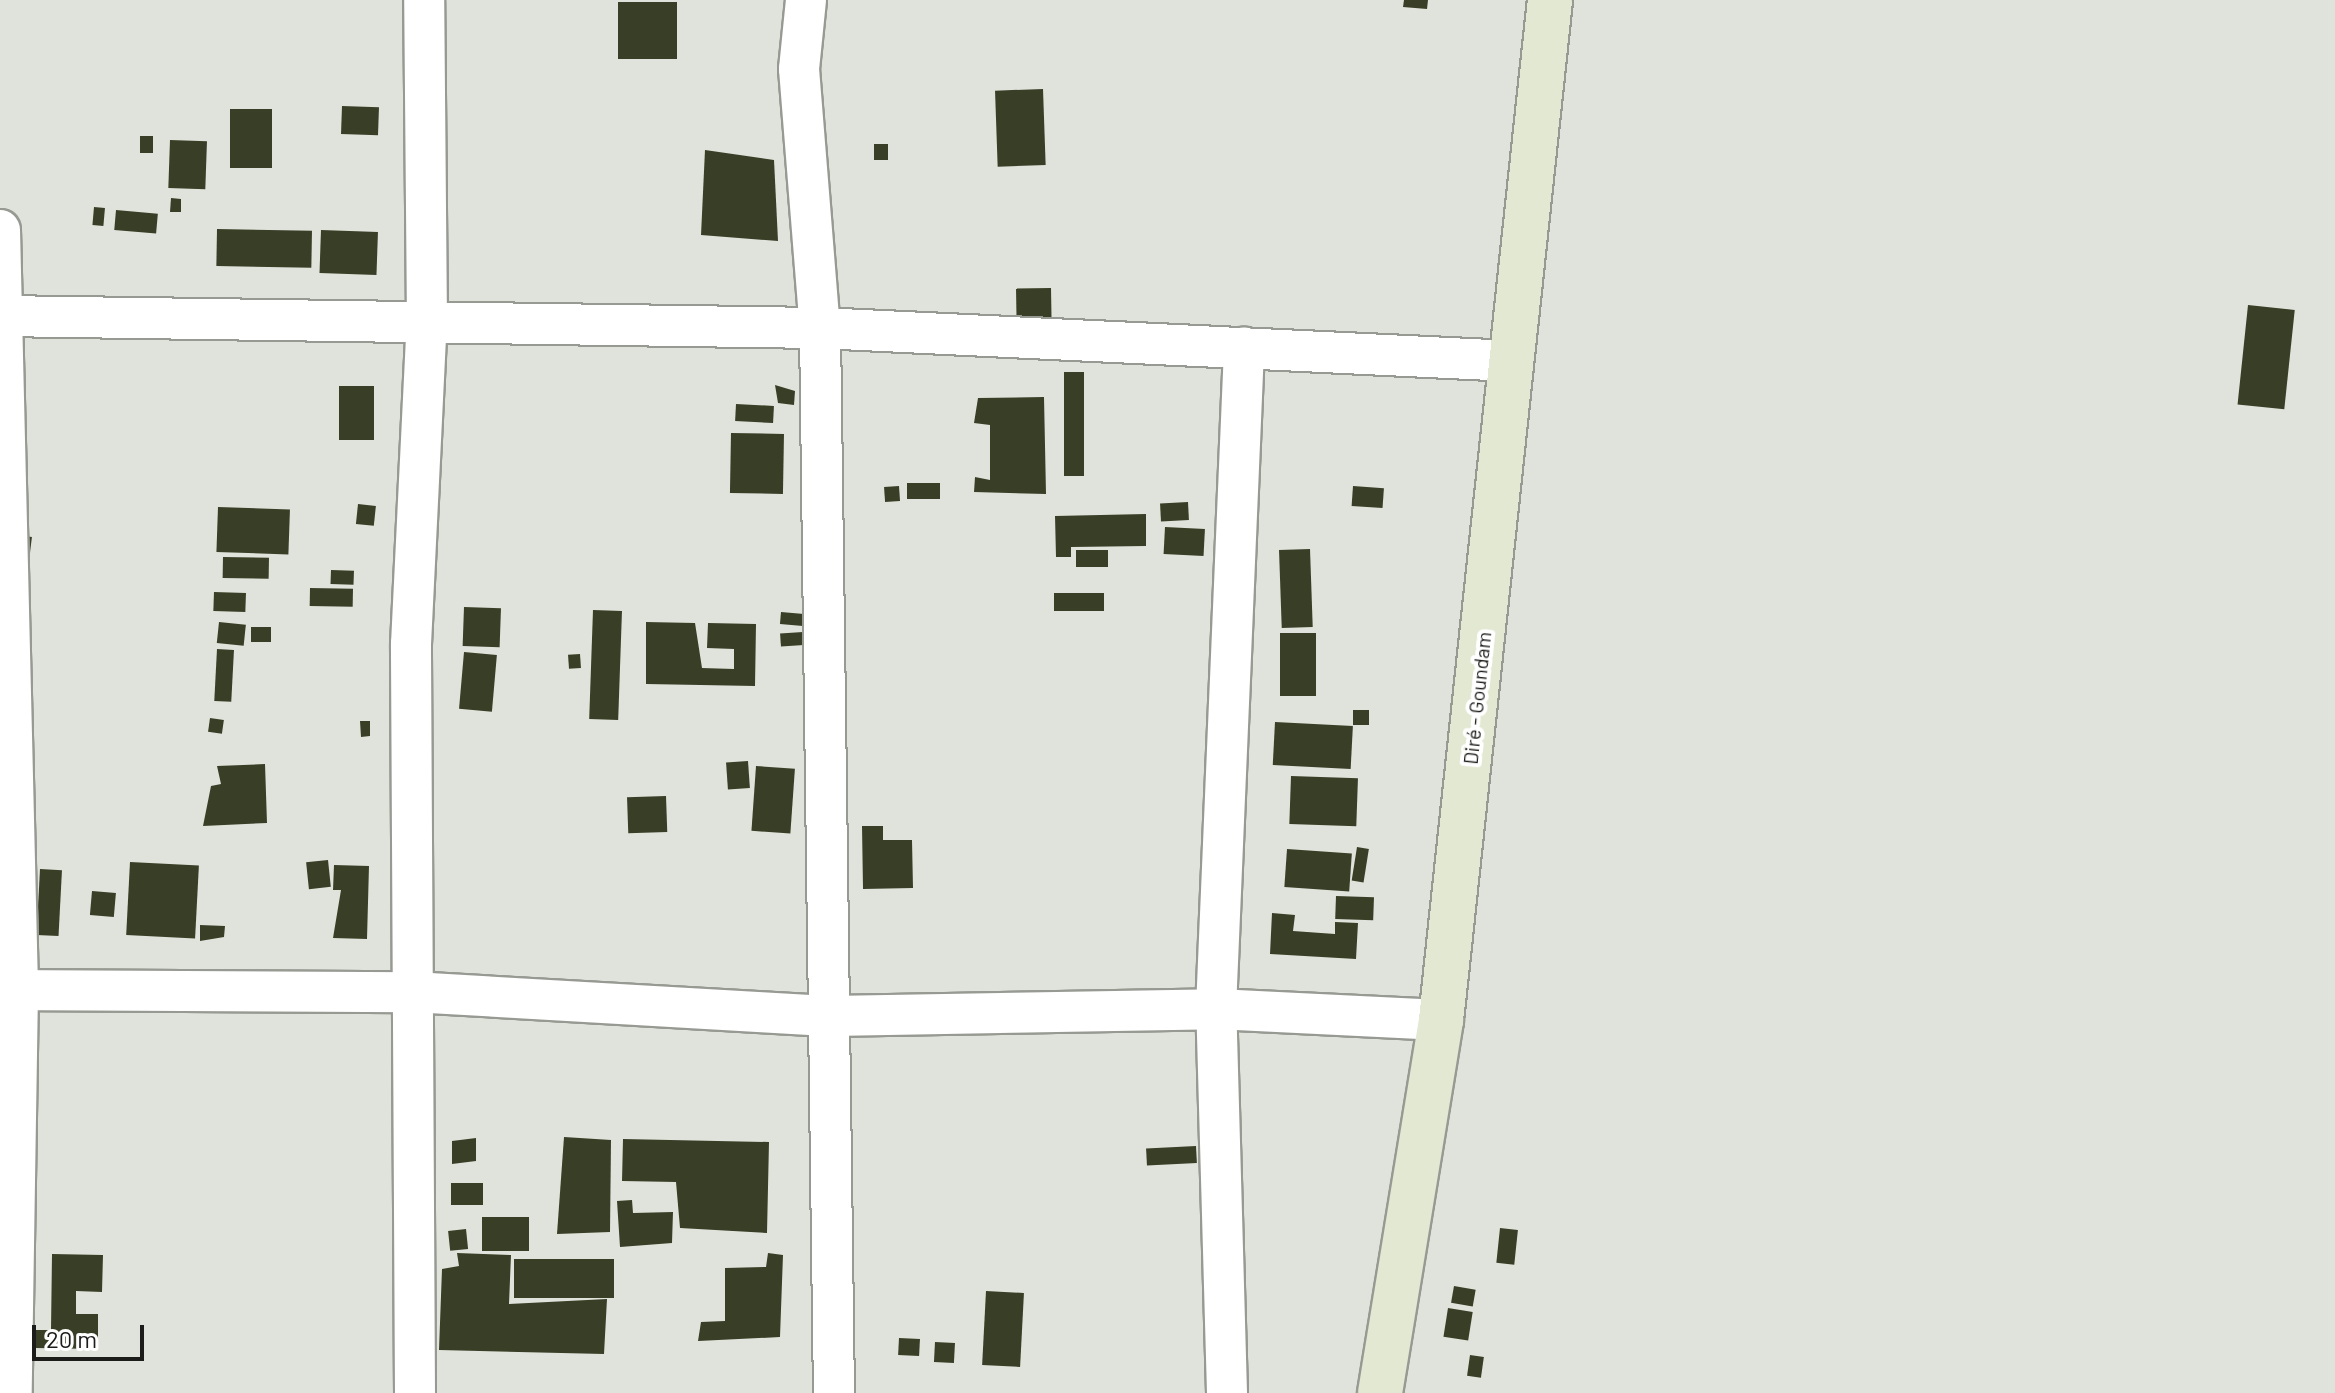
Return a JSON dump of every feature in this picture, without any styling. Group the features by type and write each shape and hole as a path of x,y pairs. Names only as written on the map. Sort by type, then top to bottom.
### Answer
{"main road":[{"name":"Diré - Goundam","path":"1380,1393 1441,1020 1550,0"}],"street":[{"path":"415,1393 411,644 427,322 424,0"},
{"path":"806,0 799,69 820,328 834,1393"},
{"path":"0,230 12,1393"},
{"path":"3,316 820,328 1513,361"},
{"path":"1227,1393 1216,1009 1244,348"},
{"path":"9,990 412,992 831,1016 1216,1009 1441,1020"}],"building":[{"path":"1404,0 1428,0 1427,9 1403,7"},
{"path":"618,2 677,2 677,59 618,59"},
{"path":"1043,89 1046,165 998,167 995,91"},
{"path":"342,106 379,107 378,135 341,134"},
{"path":"230,109 272,109 272,168 230,168"},
{"path":"140,136 153,136 153,153 140,153"},
{"path":"170,140 207,141 205,189 168,188"},
{"path":"874,144 888,144 888,160 874,160"},
{"path":"705,150 774,160 778,241 701,235"},
{"path":"171,198 181,199 181,212 170,212"},
{"path":"94,207 105,208 103,226 92,225"},
{"path":"116,210 158,214 156,234 114,230"},
{"path":"217,229 312,231 311,268 216,266"},
{"path":"321,230 378,232 376,275 319,273"},
{"path":"1051,288 1052,333 1017,334 1016,289"},
{"path":"2248,305 2295,310 2284,409 2238,404"},
{"path":"1064,372 1084,372 1084,476 1064,476"},
{"path":"775,385 795,391 794,405 778,403"},
{"path":"339,386 374,386 374,440 339,440"},
{"path":"1044,397 1046,494 974,492 975,477 990,480 990,425 974,423 978,398"},
{"path":"736,404 774,406 773,423 735,421"},
{"path":"731,433 784,434 783,494 730,493"},
{"path":"907,483 940,483 940,499 907,499"},
{"path":"899,486 900,501 885,502 884,487"},
{"path":"1353,486 1384,488 1383,508 1352,506"},
{"path":"1188,502 1189,520 1161,521 1160,503"},
{"path":"358,504 376,506 374,526 356,524"},
{"path":"218,507 290,510 288,554 216,552"},
{"path":"1146,514 1146,546 1071,547 1071,557 1056,557 1055,516"},
{"path":"1165,527 1205,529 1204,556 1164,554"},
{"path":"24,536 32,537 27,574 19,573"},
{"path":"1310,549 1313,627 1282,628 1279,550"},
{"path":"1076,550 1108,550 1108,567 1076,567"},
{"path":"223,557 269,558 269,579 223,578"},
{"path":"331,570 354,571 353,585 331,584"},
{"path":"310,588 353,589 353,607 310,606"},
{"path":"214,592 246,593 245,612 213,611"},
{"path":"1054,593 1104,593 1104,611 1054,611"},
{"path":"464,607 501,608 500,647 463,646"},
{"path":"593,610 622,611 618,720 589,719"},
{"path":"781,612 804,614 803,626 780,624"},
{"path":"219,622 246,625 244,646 217,643"},
{"path":"646,622 695,623 702,668 734,669 734,649 707,648 708,623 756,624 755,686 646,684"},
{"path":"251,627 271,627 271,642 251,642"},
{"path":"803,632 804,645 781,647 780,634"},
{"path":"1280,633 1316,633 1316,696 1280,696"},
{"path":"217,649 234,650 231,702 214,701"},
{"path":"464,652 497,655 492,712 459,709"},
{"path":"580,654 581,668 569,669 568,655"},
{"path":"1353,710 1369,710 1369,725 1353,725"},
{"path":"210,718 224,720 222,734 208,732"},
{"path":"360,721 370,721 370,736 361,737"},
{"path":"1275,722 1353,726 1351,769 1273,765"},
{"path":"748,761 750,788 728,789 726,763"},
{"path":"265,764 267,823 203,826 211,786 221,784 217,766"},
{"path":"756,766 795,769 790,834 751,831"},
{"path":"1291,776 1358,778 1356,826 1289,824"},
{"path":"666,796 667,832 628,833 627,797"},
{"path":"862,826 883,826 883,840 912,840 913,888 863,889"},
{"path":"1357,847 1369,849 1364,882 1352,881"},
{"path":"1287,849 1352,854 1349,891 1284,887"},
{"path":"328,860 331,887 309,889 306,862"},
{"path":"130,862 199,866 195,939 126,935"},
{"path":"334,865 369,866 367,939 333,938 341,890 333,890"},
{"path":"40,869 62,870 59,936 37,935"},
{"path":"92,891 116,893 114,917 90,915"},
{"path":"1336,896 1374,897 1373,920 1335,919"},
{"path":"1272,913 1295,915 1293,931 1335,934 1335,922 1358,923 1356,959 1270,954"},
{"path":"200,925 225,926 224,937 200,941"},
{"path":"564,1137 611,1140 610,1232 557,1234"},
{"path":"476,1138 476,1161 452,1164 452,1141"},
{"path":"623,1139 769,1142 767,1233 680,1228 676,1182 622,1181"},
{"path":"1196,1146 1197,1163 1147,1166 1146,1149"},
{"path":"451,1183 483,1183 483,1205 451,1205"},
{"path":"632,1200 633,1213 673,1212 672,1243 620,1247 617,1201"},
{"path":"482,1217 529,1217 529,1251 482,1251"},
{"path":"1500,1228 1518,1230 1514,1265 1496,1263"},
{"path":"466,1229 468,1249 450,1251 448,1231"},
{"path":"457,1253 511,1255 509,1304 607,1299 604,1354 439,1350 442,1269 459,1266"},
{"path":"768,1253 783,1255 780,1337 698,1341 701,1322 725,1321 725,1268 766,1267"},
{"path":"52,1254 103,1255 102,1292 76,1291 76,1314 98,1314 98,1349 35,1348 36,1330 51,1330"},
{"path":"514,1259 614,1259 614,1298 514,1298"},
{"path":"1454,1286 1476,1290 1473,1307 1451,1303"},
{"path":"986,1291 1024,1293 1020,1367 982,1365"},
{"path":"1448,1308 1473,1312 1468,1341 1443,1337"},
{"path":"899,1338 920,1339 919,1356 898,1355"},
{"path":"935,1342 955,1343 954,1363 934,1362"},
{"path":"1470,1355 1484,1357 1481,1378 1467,1376"}]}
